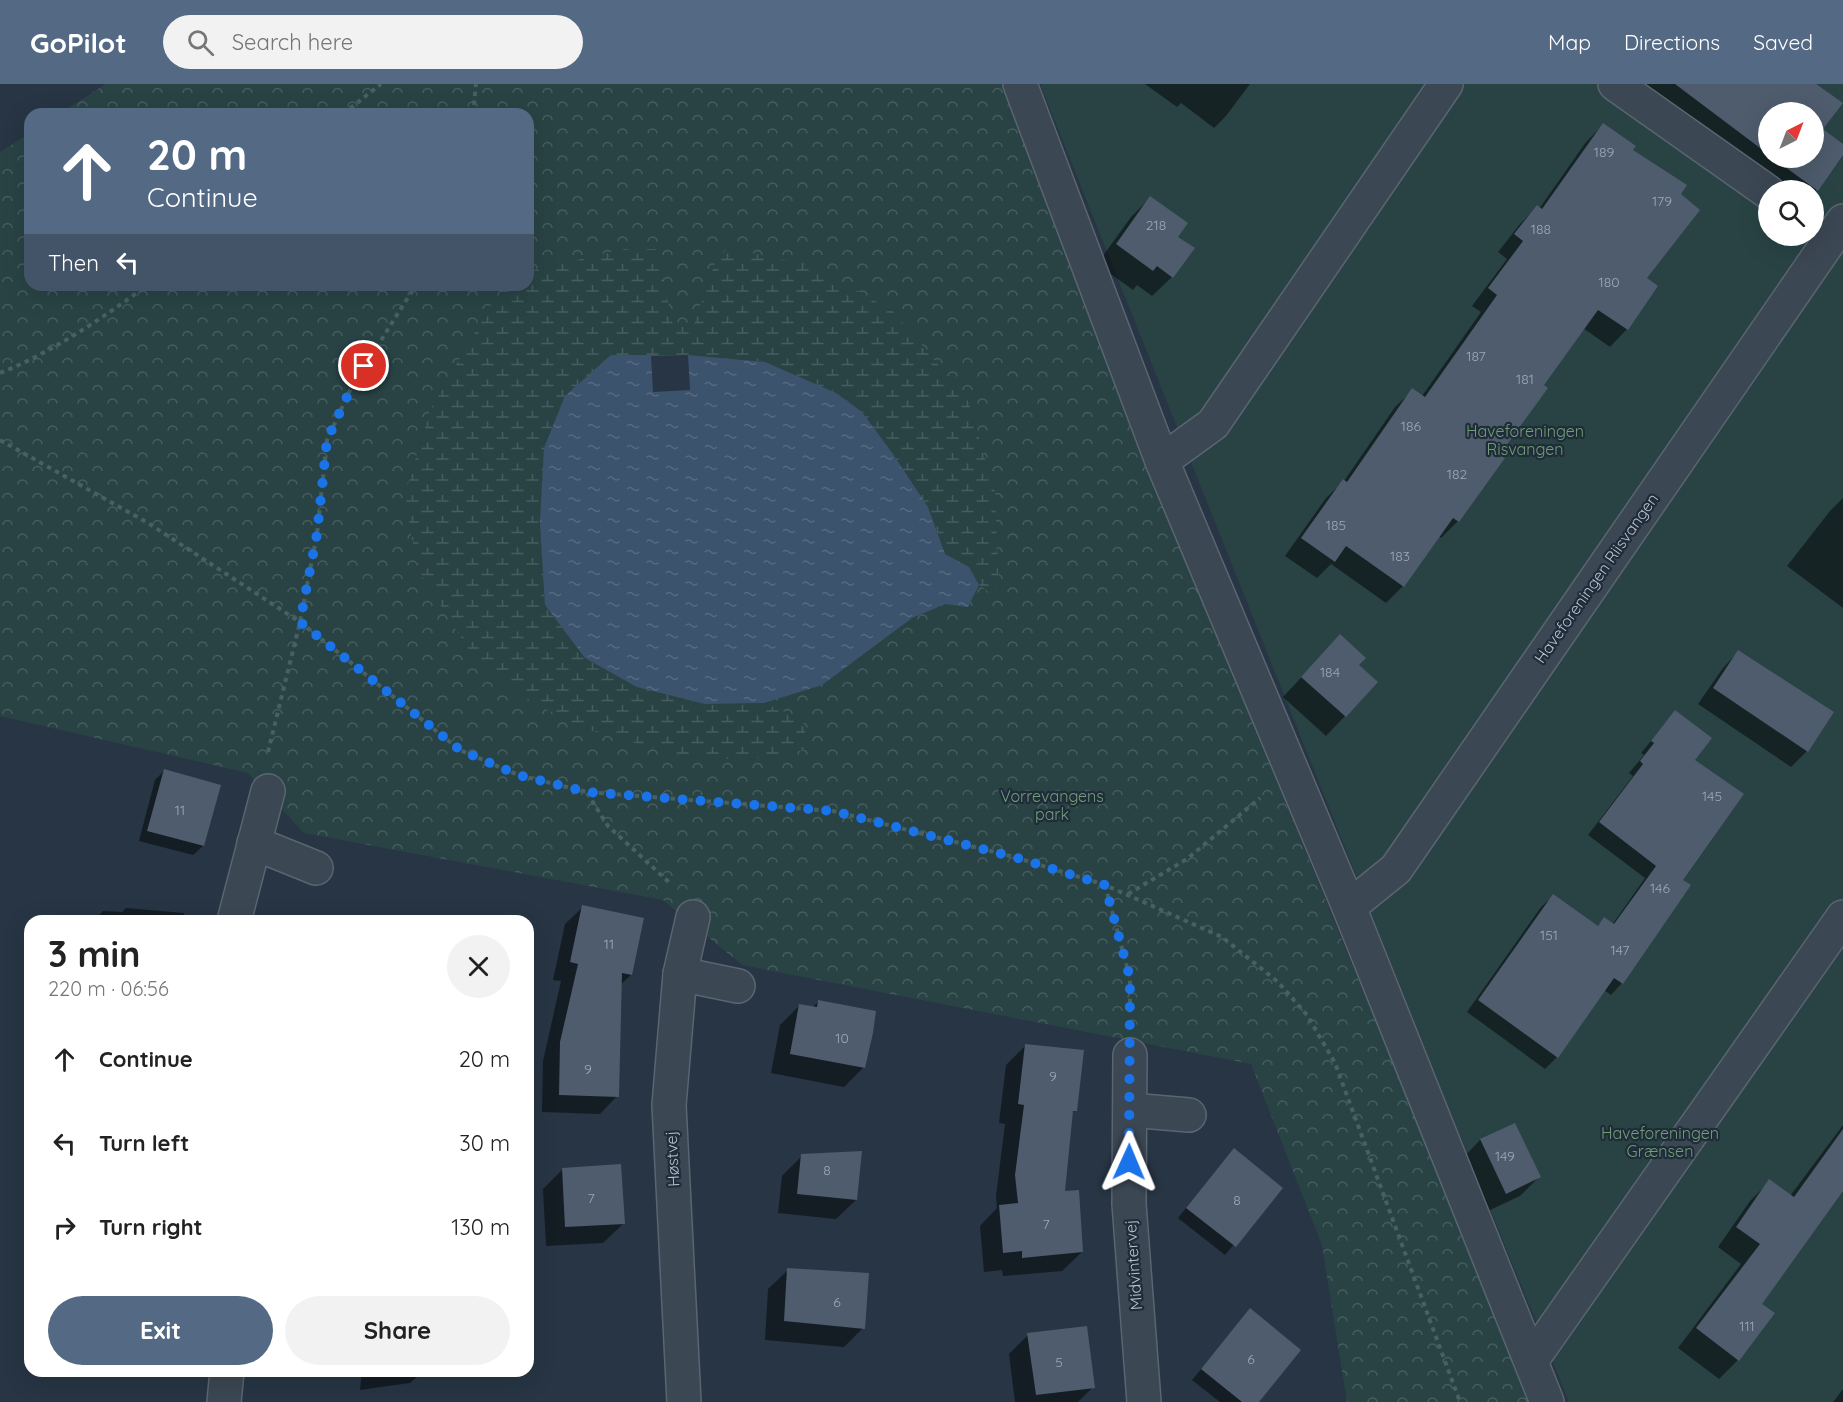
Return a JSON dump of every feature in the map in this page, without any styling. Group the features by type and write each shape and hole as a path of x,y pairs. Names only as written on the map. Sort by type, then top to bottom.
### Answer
{"street":[{"path":"1020,84 1162,461 1349,907 1547,1402"},
{"path":"1162,461 1213,424 1446,84"},
{"path":"1615,84 1758,185"},
{"name":"Haveforeningen Riisvangen","path":"1349,907 1396,868 1833,232"},
{"path":"236,915 268,791"},
{"path":"254,843 316,868"},
{"name":"Høstvej","path":"684,1402 669,1105 681,974 693,917"},
{"path":"1530,1361 1843,917"},
{"path":"681,974 738,986"},
{"name":"Midvintervej","path":"1130,1055 1129,1204 1144,1402"},
{"path":"1130,1110 1189,1114"},
{"path":"224,1402 226,1377"}],"path":[{"path":"351,108 381,84"},
{"path":"474,108 476,84"},
{"path":"0,373 29,361 140,291"},
{"path":"268,791 265,768 300,622 317,534 327,440 352,386 412,291"},
{"path":"0,440 148,523 300,622 460,750 518,775 587,792 833,811 1014,857 1105,885 1222,937 1278,982 1307,1015 1335,1063 1460,1402"},
{"path":"1127,894 1187,859 1292,772"},
{"path":"587,792 608,826 681,893 693,917"},
{"path":"1105,885 1130,978 1130,1055"}],"green space":[{"name":"Vorrevangens park","path":"106,84 1011,84 1196,586 1382,1037 1529,1402 1347,1402 1322,1245 1251,1064 742,965 663,900 304,833 248,773 0,716 0,152 24,137 24,291 504,291 488,309 430,410 404,497 418,570 477,663 536,704 585,729 671,753 744,761 809,749 803,720 764,703 705,704 637,687 585,658 545,605 540,522 544,448 565,396 611,355 688,355 765,362 836,393 862,412 890,450 928,507 945,554 969,567 979,585 993,595 999,588 995,491 968,400 894,312 817,267 728,248 716,260 694,324 674,329 656,249 624,249 534,270 534,108 68,108"},
{"name":"Haveforeningen Risvangen","path":"1040,84 1843,84 1843,1402 1569,1402 1453,1118"},
{"path":"728,248 817,266 894,312 968,400 995,491 999,588 993,596 979,585 969,567 945,554 928,507 862,412 765,362 688,355 651,356 705,704 764,703 803,720 809,749 744,761 671,753 585,729 536,704 477,663 418,570 404,497 430,410 488,309 504,291 534,291 534,270 624,249 656,249 674,328 694,324 716,259"}],"water":[{"path":"611,355 688,355 765,362 836,393 862,412 890,450 928,507 945,554 969,567 979,585 968,607 945,604 912,618 822,685 764,703 705,704 637,687 585,658 545,605 540,522 544,448 565,396"}],"pier":[{"path":"688,355 690,390 653,392 651,356"}],"building":[{"path":"1675,84 1816,84 1843,103 1824,128 1824,102 1758,102 1758,146"},
{"path":"1603,123 1636,146 1633,150 1687,185 1681,194 1700,210 1647,278 1658,286 1628,330 1598,310 1544,385 1548,388 1500,454 1505,458 1459,522 1453,518 1404,587 1346,546 1335,562 1301,538 1343,479 1347,482 1412,388 1425,397 1497,295 1488,288 1523,241 1514,234 1537,205 1542,209"},
{"path":"1824,130 1843,144 1843,155 1824,182 1824,180 1803,180 1787,168 1824,168"},
{"path":"1150,196 1188,223 1178,237 1195,248 1173,278 1157,266 1153,271 1116,244"},
{"path":"1340,634 1366,658 1359,665 1378,682 1346,717 1301,677"},
{"path":"1738,650 1834,712 1808,752 1713,688"},
{"path":"1675,710 1712,738 1695,760 1744,794 1683,880 1691,885 1623,984 1614,978 1558,1058 1478,1000 1553,894 1598,926 1604,917 1614,924 1656,866 1599,822 1643,764 1640,761 1654,743 1651,741"},
{"path":"164,769 221,785 204,846 147,831"},
{"path":"582,905 644,918 632,975 622,973 619,1097 559,1095 560,1042 578,964 570,962"},
{"path":"818,1000 876,1011 865,1068 790,1054 799,1004 817,1007"},
{"path":"1025,1044 1084,1050 1077,1111 1073,1111 1065,1191 1079,1190 1083,1252 1022,1258 1022,1251 1003,1253 999,1205 1018,1203 1015,1175 1024,1105 1018,1104"},
{"path":"1515,1123 1541,1177 1506,1194 1480,1139"},
{"path":"1843,1129 1843,1191 1762,1304 1775,1313 1739,1361 1696,1328 1760,1244 1736,1227 1769,1179 1794,1197"},
{"path":"1234,1148 1283,1188 1236,1247 1186,1208"},
{"path":"862,1151 857,1200 797,1194 801,1154"},
{"path":"621,1164 625,1224 565,1227 562,1168"},
{"path":"787,1268 869,1273 865,1329 784,1321"},
{"path":"1250,1308 1301,1350 1259,1402 1242,1402 1201,1369"},
{"path":"1087,1326 1095,1388 1036,1395 1027,1333"}],"route":[{"path":"364,366 327,440 317,534 300,622 460,750 518,775 587,792 833,811 1014,857 1105,885 1130,978 1129,1162"}],"park label":[{"name":"Haveforeningen Grænsen","path":"1660,1142"}]}
